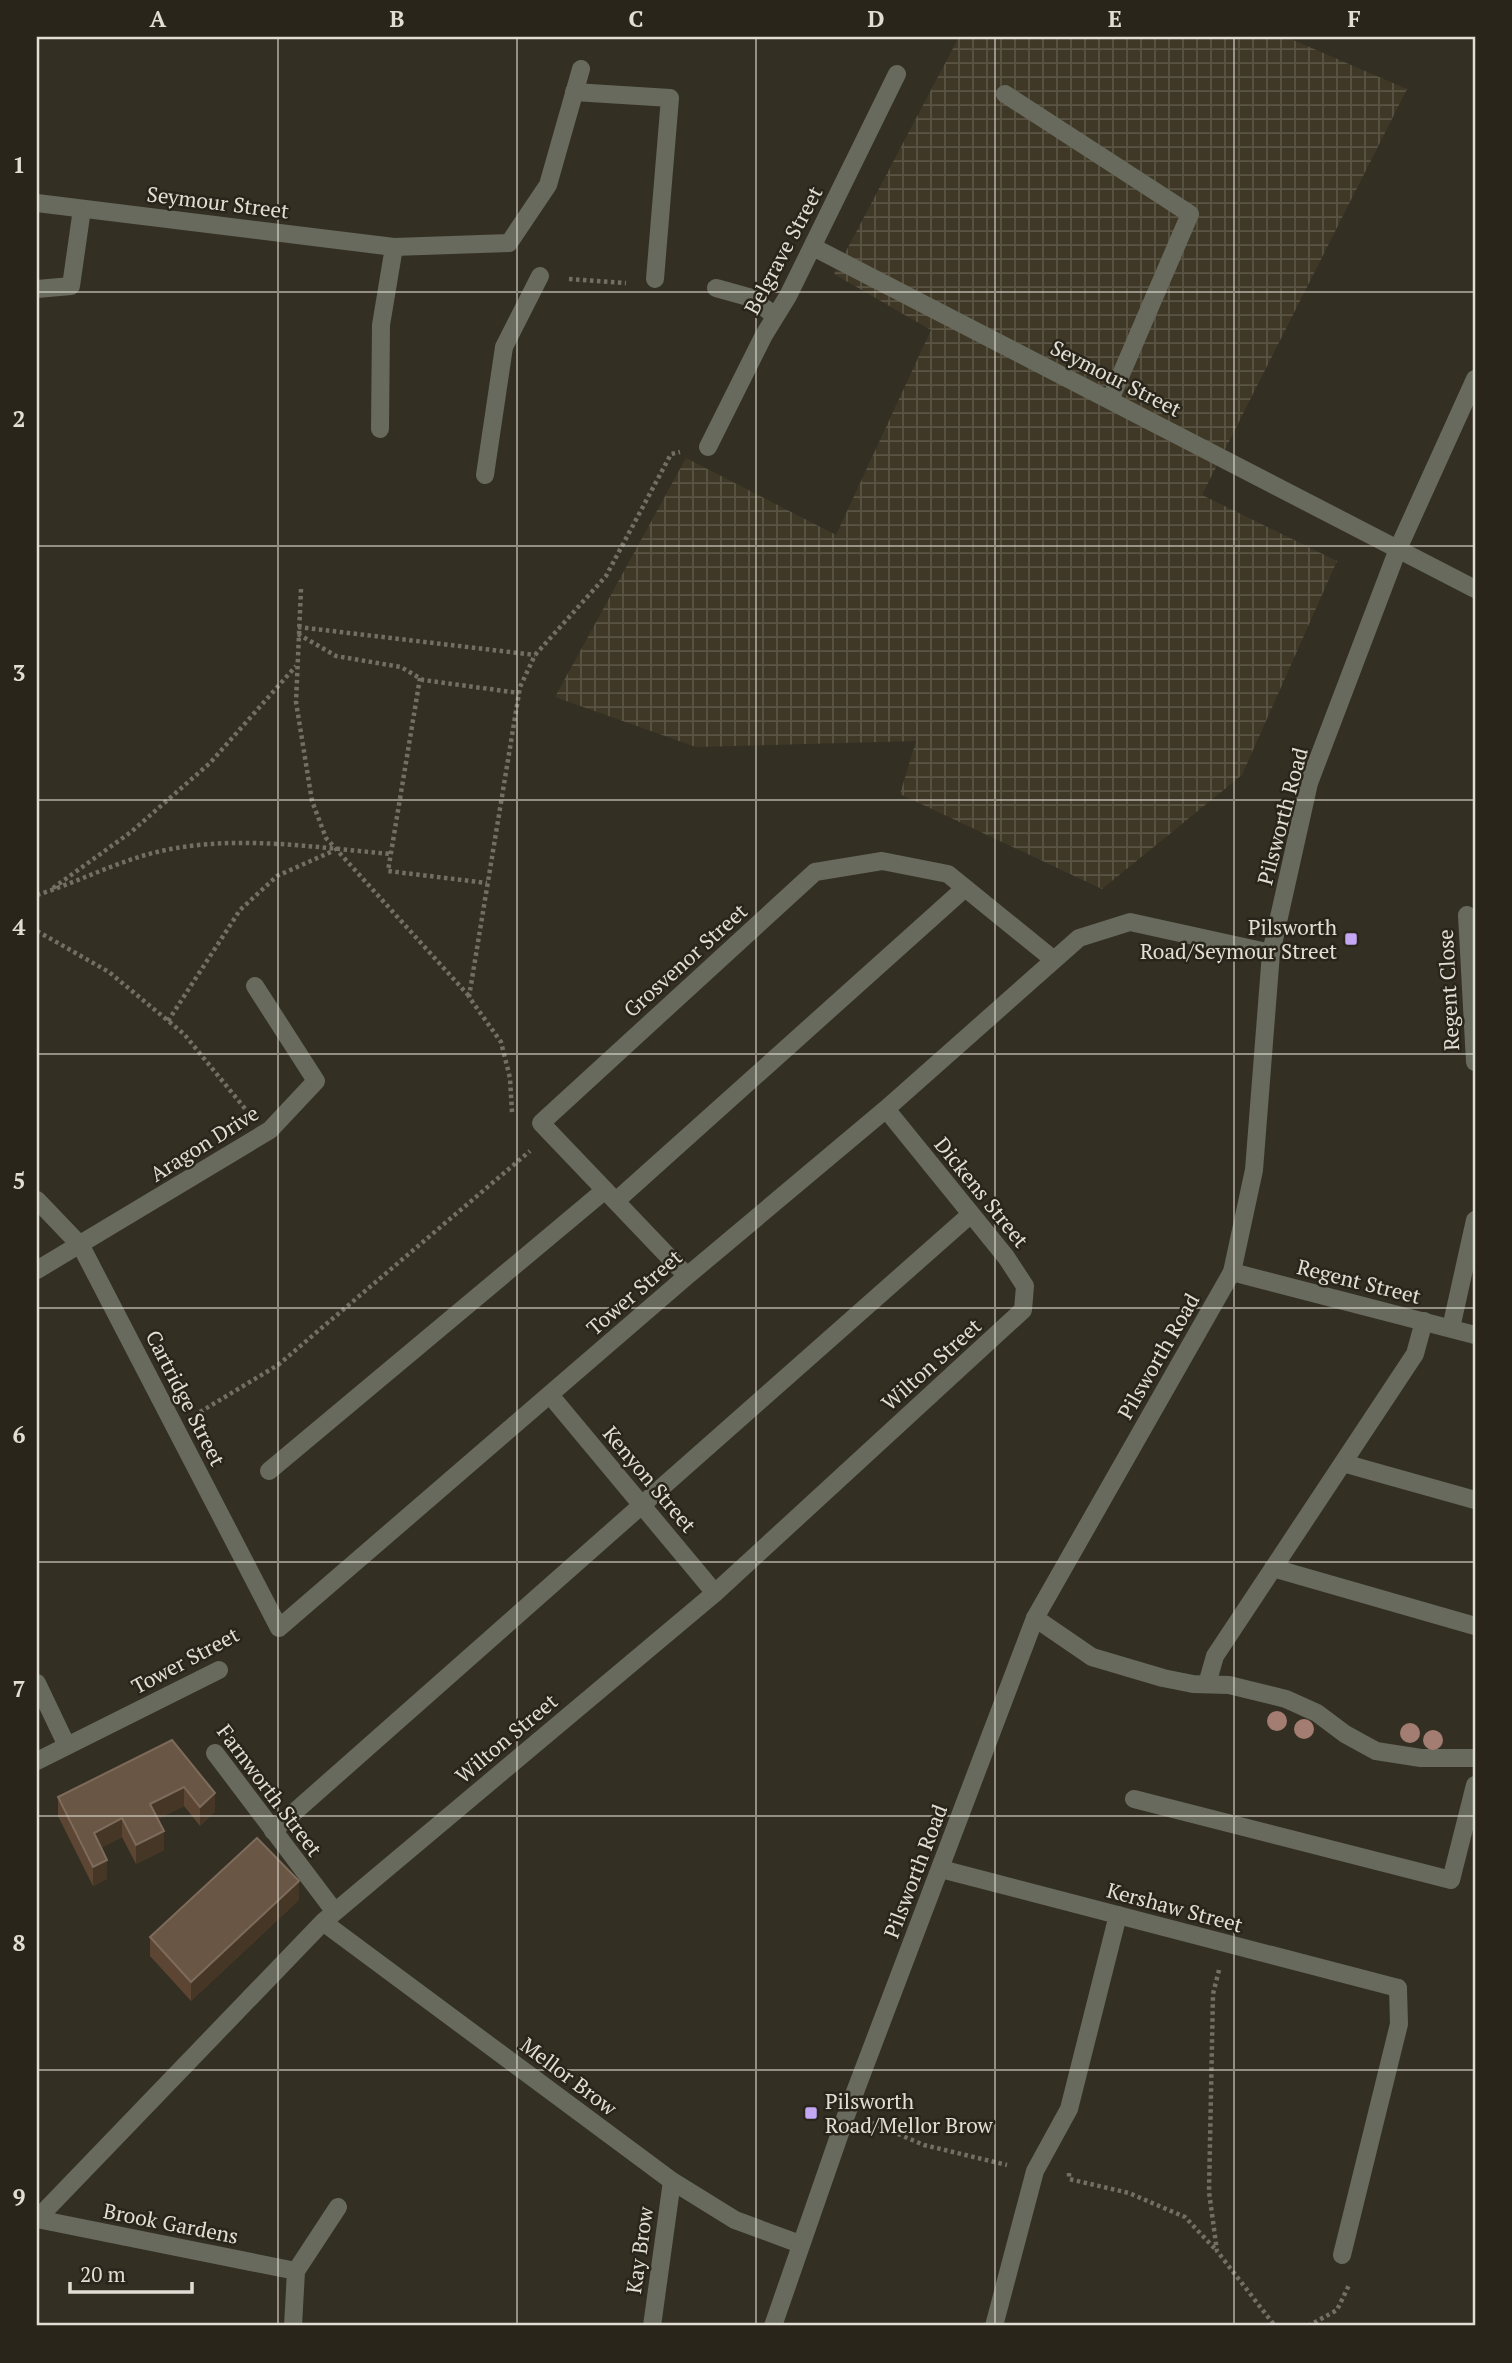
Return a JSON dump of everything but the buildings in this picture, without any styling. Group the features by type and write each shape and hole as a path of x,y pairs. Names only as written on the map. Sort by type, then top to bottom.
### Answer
{"street":[{"path":"581,69 574,92 670,99 655,279"},
{"name":"Belgrave Street","path":"708,447 813,247 897,74"},
{"name":"Seymour Street","path":"37,203 394,247 509,243 548,185 574,92"},
{"path":"1005,94 1190,214 1110,400"},
{"path":"37,289 71,286 82,209"},
{"path":"380,429 380,325 394,247"},
{"name":"Seymour Street","path":"813,247 1475,589"},
{"path":"485,475 504,347 540,276"},
{"path":"716,288 752,298 775,316"},
{"name":"Pilsworth Road","path":"772,2326 847,2113 1035,1618 1231,1272 1254,1170 1272,953 1309,783 1398,550 1475,379"},
{"name":"Grosvenor Street","path":"541,1123 815,872 882,861 948,874 1054,960"},
{"path":"269,1471 610,1195 965,888"},
{"name":"Regent Close","path":"1467,915 1475,1062"},
{"name":"Tower Street","path":"279,1628 688,1276 886,1110 1079,938 1129,922 1272,953"},
{"name":"Aragon Drive","path":"37,1270 264,1134 316,1081 255,986"},
{"name":"Dickens Street","path":"886,1110 971,1214 1025,1286 1023,1310"},
{"path":"541,1123 688,1276"},
{"name":"Cartridge Street","path":"37,1200 81,1246 279,1628"},
{"path":"273,1831 971,1214"},
{"path":"1451,1328 1475,1220"},
{"name":"Regent Street","path":"1231,1272 1475,1335"},
{"name":"Wilton Street","path":"37,2219 329,1917 715,1593 1023,1310"},
{"path":"1207,1684 1214,1656 1415,1354 1424,1321"},
{"name":"Kenyon Street","path":"550,1395 715,1593"},
{"path":"1343,1463 1475,1500"},
{"path":"1273,1568 1475,1626"},
{"path":"1035,1618 1092,1657 1163,1678 1229,1685 1286,1699 1317,1713 1345,1734 1376,1751 1421,1758 1475,1758"},
{"name":"Tower Street","path":"37,1761 219,1670"},
{"path":"37,1683 67,1746"},
{"name":"Farnworth Street","path":"215,1754 273,1831 329,1917"},
{"path":"1134,1799 1451,1880 1475,1785"},
{"name":"Kershaw Street","path":"940,1869 1398,1988 1399,2024 1342,2255"},
{"path":"994,2326 1035,2171 1069,2109 1118,1915"},
{"name":"Mellor Brow","path":"329,1917 672,2181 735,2220 800,2244"},
{"name":"Kay Brow","path":"652,2326 672,2181"},
{"path":"293,2326 296,2271 338,2207"},
{"name":"Brook Gardens","path":"37,2219 296,2271"}],"path":[{"path":"540,276 620,284 655,279"},
{"path":"469,997 519,693 536,655 606,576 671,454 708,447"},
{"path":"301,589 296,702 310,791 326,838 469,997 501,1042 510,1078 513,1118"},
{"path":"298,627 536,655"},
{"path":"298,634 336,656 401,667 420,678 519,693"},
{"path":"48,892 131,832 210,763 297,665"},
{"path":"420,678 388,871 487,883"},
{"path":"37,895 143,856 209,845 256,842 391,854"},
{"path":"168,1021 240,910 277,876 336,850"},
{"path":"37,931 109,972 184,1034 264,1134"},
{"path":"175,1427 278,1365 539,1143 541,1123"},
{"path":"526,1139 532,1149"},
{"path":"1217,2251 1209,2192 1213,1994 1226,1944"},
{"path":"847,2113 924,2146 1129,2193 1185,2217 1217,2251 1275,2326"},
{"path":"1069,2168 1069,2179"},
{"path":"1308,2326 1337,2310 1350,2284 1342,2255"}],"shaded area":[{"path":"959,37 1286,37 1407,89 1202,495 1337,561 1242,775 1102,889 900,794 916,741 696,747 555,697 686,458 836,535 931,330 834,274"}],"place":[{"name":"Pilsworth Road/Seymour Street","path":"1351,939"},
{"name":"Pilsworth Road/Mellor Brow","path":"811,2113"}]}
